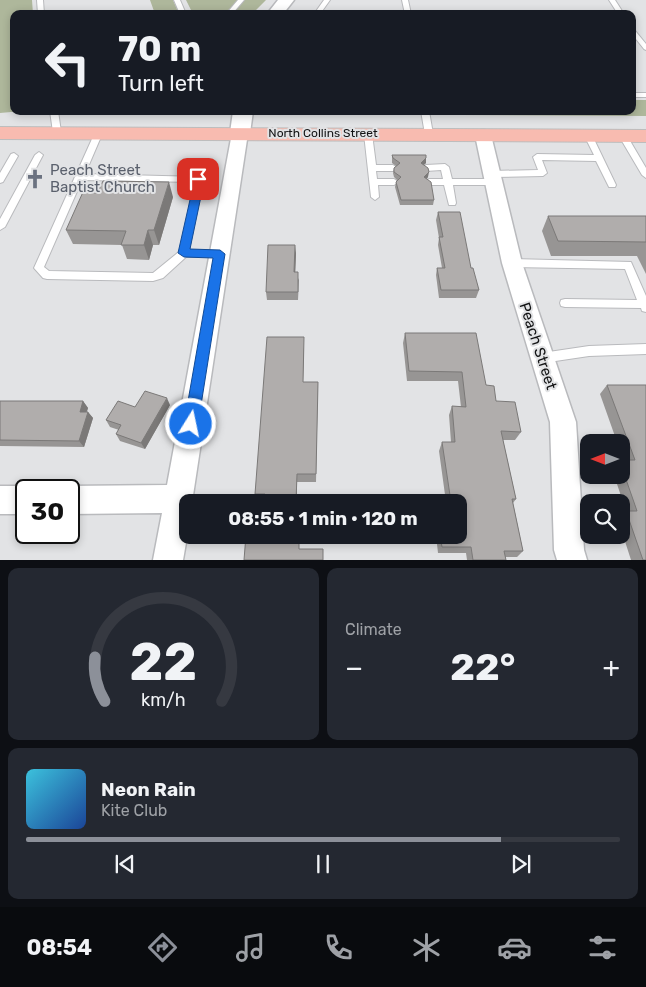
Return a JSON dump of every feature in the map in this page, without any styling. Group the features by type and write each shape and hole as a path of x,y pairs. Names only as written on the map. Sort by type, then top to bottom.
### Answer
{"main road":[{"name":"North Collins Street","path":"1,133 99,132 242,122 368,134 646,136"}],"street":[{"path":"278,10 286,0"},
{"path":"168,560 242,122"},
{"name":"Peach Street","path":"483,135 512,263 563,422 569,550 572,560"},
{"path":"80,500 178,499"},
{"path":"0,500 15,500"}],"lane":[{"path":"232,10 241,0"},
{"path":"636,34 646,48"},
{"path":"55,115 57,132"},
{"path":"426,115 429,134"},
{"path":"79,177 198,179 199,182 184,253 153,278 47,275 41,272 39,268 79,177 99,132"},
{"path":"368,134 375,196"},
{"path":"588,136 612,185"},
{"path":"623,136 646,175"},
{"path":"0,227 39,155"},
{"path":"0,180 14,156"},
{"path":"429,182 544,173 537,158 599,158"},
{"path":"426,168 445,167 452,203"},
{"path":"372,168 392,168"},
{"path":"374,182 394,182"},
{"path":"0,203 13,203"},
{"path":"184,253 220,254"},
{"path":"512,263 628,265 645,306 565,303"},
{"path":"541,358 588,351 646,349"}],"green space":[{"path":"0,0 32,0 33,10 10,10 10,112 0,113"},
{"path":"150,0 173,0 177,10 154,10"},
{"path":"186,0 266,0 256,10 191,10"},
{"path":"636,100 646,100 646,116 461,115 636,115"}],"building":[{"path":"392,155 426,155 426,158 421,163 428,168 429,172 424,177 431,182 434,200 401,200 396,182 401,177 394,172 394,168 400,163"},
{"path":"103,181 169,182 154,230 148,230 144,245 121,245 126,231 66,230 83,192 97,193"},
{"path":"438,212 460,212 471,268 473,268 479,290 441,290 437,268 445,268 439,237 443,237"},
{"path":"548,216 646,216 646,242 558,241"},
{"path":"268,245 295,245 294,272 298,272 298,292 266,292"},
{"path":"405,333 476,333 486,385 494,386 496,401 515,402 521,432 501,431 516,499 512,499 523,551 504,551 506,560 473,560 471,547 442,547 442,544 467,544 467,494 450,494 442,442 455,442 452,406 466,407 462,372 409,371"},
{"path":"267,337 304,337 303,382 318,382 316,474 297,474 296,494 255,494"},
{"path":"607,385 646,385 646,560 643,560 630,523 630,511 637,511 628,484 630,484 630,460 635,460 630,447 630,434 625,434"},
{"path":"145,391 167,398 141,443 116,434 121,425 106,420 118,401 135,407"},
{"path":"0,401 83,401 80,412 88,412 79,441 0,440"},
{"path":"245,544 299,544 299,549 323,549 323,560 244,560"}],"place":[{"name":"Peach Street Baptist Church","path":"35,179"}],"route":[{"path":"191,424 220,254 184,253 199,182 198,179"}]}
